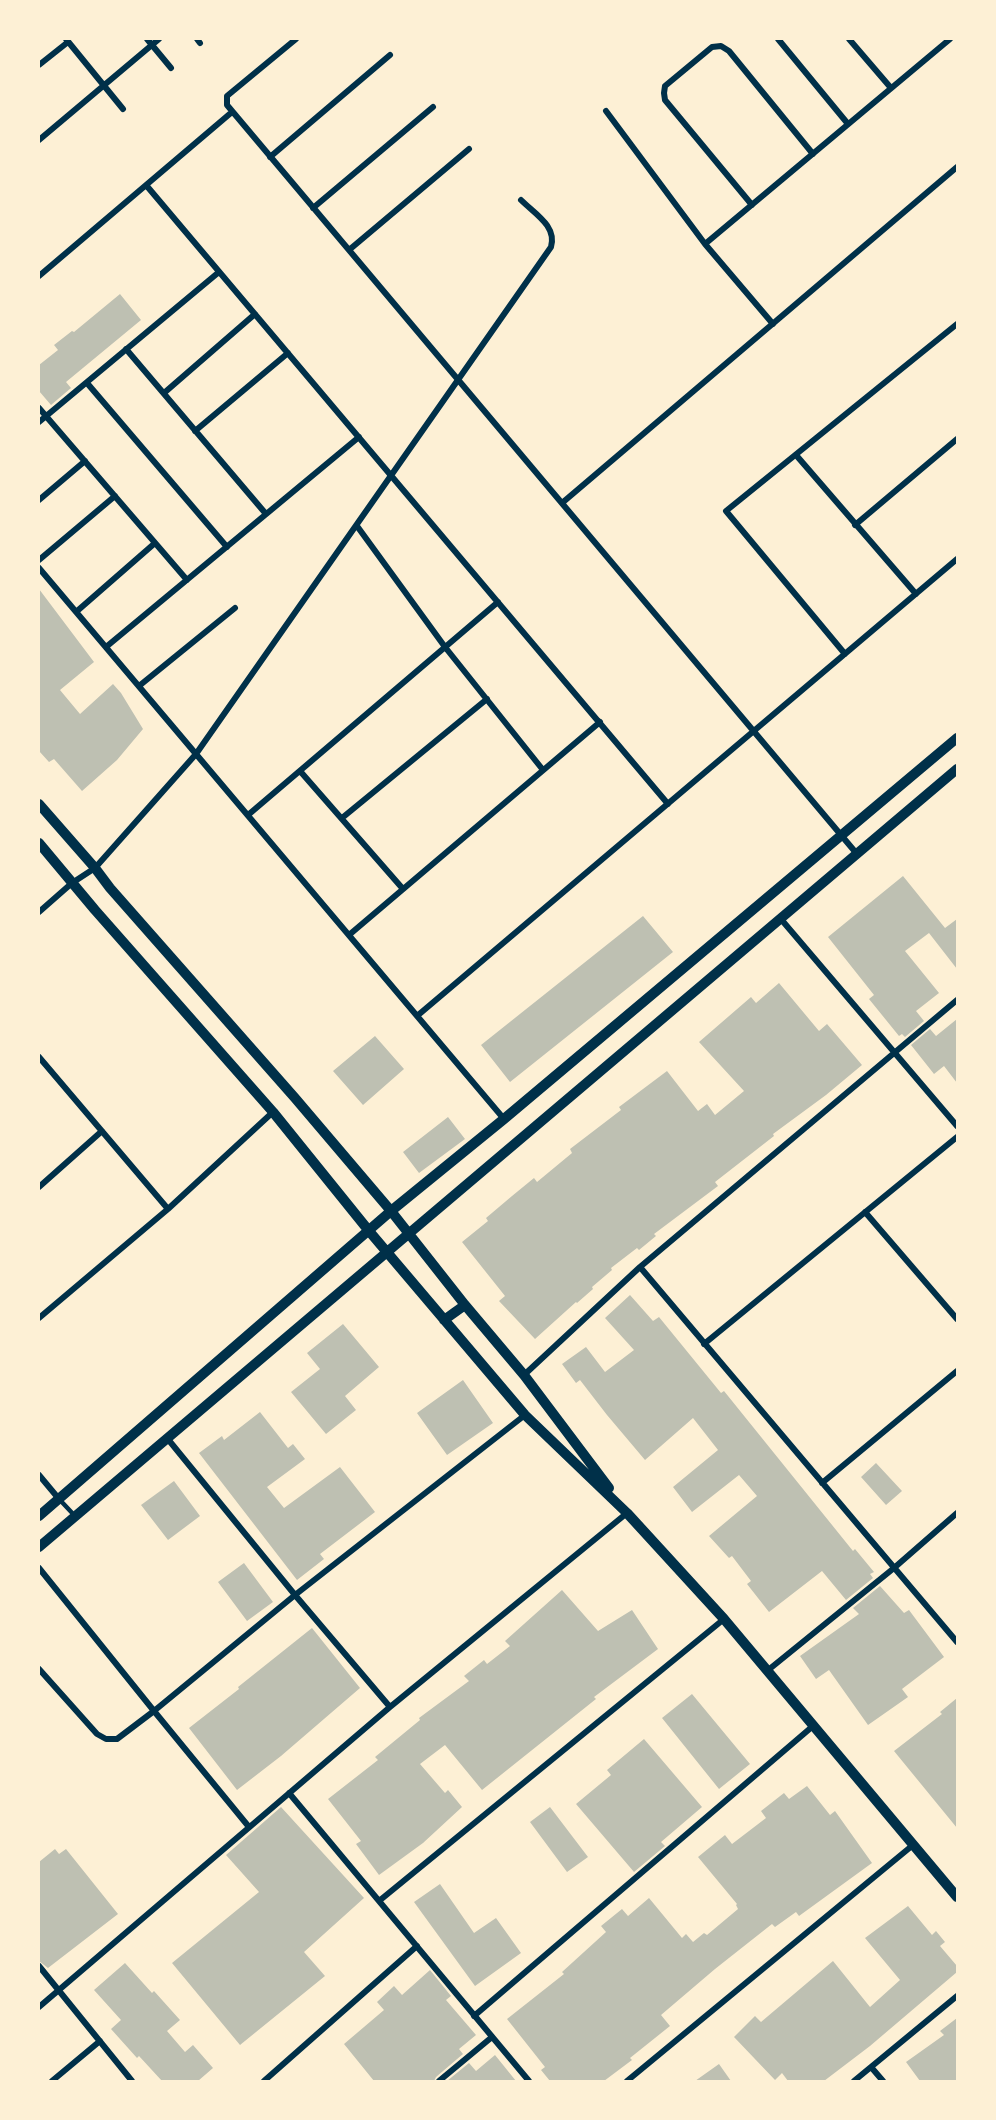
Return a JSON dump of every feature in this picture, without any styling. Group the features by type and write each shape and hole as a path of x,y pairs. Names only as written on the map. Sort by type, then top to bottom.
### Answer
{"street":[{"path":"39,140 150,42 159,39"},
{"path":"296,39 227,96 227,105 857,854"},
{"path":"778,39 848,124"},
{"path":"849,39 891,88"},
{"path":"705,244 950,39"},
{"path":"39,65 67,40 123,109"},
{"path":"150,42 171,68"},
{"path":"752,205 665,100 665,87 712,47 721,46 729,51 813,154"},
{"path":"270,157 390,55"},
{"path":"313,208 433,108"},
{"path":"606,111 705,244 773,324"},
{"path":"39,276 232,112"},
{"path":"349,250 469,149"},
{"path":"562,503 957,167"},
{"path":"146,185 668,804"},
{"path":"39,912 72,883 95,868 196,754 551,247 554,238 551,229 521,200"},
{"path":"39,422 219,272"},
{"path":"164,393 255,314"},
{"path":"845,654 726,511 957,324"},
{"path":"126,349 266,514"},
{"path":"195,431 288,353"},
{"path":"87,382 227,547"},
{"path":"39,408 187,580"},
{"path":"106,647 359,437"},
{"path":"855,525 957,439"},
{"path":"796,455 916,594"},
{"path":"39,500 85,461"},
{"path":"39,560 115,496"},
{"path":"357,526 445,647 543,770"},
{"path":"76,612 155,543"},
{"path":"417,1016 957,559"},
{"path":"39,568 504,1119"},
{"path":"248,815 498,602"},
{"path":"139,686 235,608"},
{"path":"342,818 487,699"},
{"path":"349,935 600,722"},
{"path":"39,1516 391,1211 504,1119 957,738"},
{"path":"39,1547 957,770"},
{"path":"300,771 403,889"},
{"path":"39,804 391,1211 524,1375 627,1513"},
{"path":"39,843 273,1112 369,1231 525,1415 627,1513 724,1619 957,1897"},
{"path":"780,918 957,1126"},
{"path":"524,1375 640,1267 957,1000"},
{"path":"39,1057 168,1209"},
{"path":"39,1318 168,1209 273,1112"},
{"path":"39,1187 102,1131"},
{"path":"704,1344 957,1137"},
{"path":"866,1212 957,1319"},
{"path":"640,1267 957,1642"},
{"path":"444,1320 465,1305"},
{"path":"822,1483 957,1371"},
{"path":"39,1669 97,1734 106,1739 117,1739 295,1595 525,1415"},
{"path":"167,1438 390,1707"},
{"path":"39,1475 59,1499"},
{"path":"39,2007 390,1707 627,1513"},
{"path":"767,1671 894,1568 957,1513"},
{"path":"39,1568 249,1827"},
{"path":"379,1901 724,1619"},
{"path":"474,2016 813,1726"},
{"path":"289,1793 529,2081"},
{"path":"627,2081 913,1845"},
{"path":"264,2081 417,1946"},
{"path":"39,1966 132,2081"},
{"path":"854,2081 957,1996"},
{"path":"439,2081 492,2037"},
{"path":"52,2081 99,2041"},
{"path":"871,2067 883,2081"}],"lane":[{"path":"59,1499 75,1516"}],"building":[{"path":"120,294 141,320 66,382 71,388 51,405 39,391 39,365 58,350 54,345 72,331 74,332"},
{"path":"39,589 94,662 60,690 80,714 113,684 143,729 117,760 82,791 54,759 49,762 39,751"},
{"path":"903,876 945,928 957,919 957,969 929,933 905,951 939,993 916,1011 924,1021 905,1037 902,1034 899,1036 869,999 874,995 828,937"},
{"path":"643,916 673,952 510,1082 481,1045"},
{"path":"779,983 819,1031 827,1024 862,1065 715,1182 718,1186 654,1234 656,1236 639,1250 637,1248 611,1268 612,1270 592,1287 593,1289 535,1339 499,1301 505,1296 462,1242 488,1221 486,1218 512,1196 534,1178 537,1182 572,1153 570,1149 621,1110 619,1107 667,1071 698,1111 707,1104 715,1115 744,1091 699,1042 751,997 756,1003"},
{"path":"957,1019 957,1083 944,1066 934,1074 911,1045 930,1029 936,1036"},
{"path":"375,1036 404,1069 363,1105 333,1071"},
{"path":"448,1117 465,1139 419,1173 403,1152"},
{"path":"630,1295 653,1321 659,1317 721,1393 724,1391 853,1551 855,1549 874,1572 870,1574 873,1578 846,1600 822,1571 769,1612 747,1584 751,1581 732,1556 729,1558 709,1536 757,1496 739,1475 692,1512 673,1487 718,1450 693,1418 645,1460 580,1380 576,1383 562,1364 586,1347 605,1372 634,1350 605,1318"},
{"path":"343,1324 379,1367 345,1396 356,1410 326,1434 291,1392 320,1369 307,1353"},
{"path":"463,1380 493,1423 447,1455 417,1413"},
{"path":"260,1412 288,1448 293,1444 305,1459 267,1487 284,1508 340,1467 375,1512 320,1554 324,1559 297,1580 199,1453 222,1436 224,1440"},
{"path":"876,1463 902,1491 886,1505 861,1477"},
{"path":"174,1481 200,1516 168,1540 141,1505"},
{"path":"244,1563 273,1602 247,1621 218,1582"},
{"path":"880,1586 904,1613 909,1610 944,1657 902,1689 908,1697 868,1725 829,1670 816,1679 800,1656 859,1614 853,1608"},
{"path":"562,1590 598,1631 632,1610 658,1649 594,1697 596,1699 482,1790 445,1745 420,1764 445,1793 448,1790 462,1807 423,1843 379,1875 356,1844 361,1841 328,1799 378,1760 375,1757 420,1720 419,1718 469,1681 464,1676 484,1660 487,1664 510,1646 505,1641"},
{"path":"312,1628 360,1688 281,1756 237,1790 189,1728"},
{"path":"692,1694 750,1764 719,1789 662,1718"},
{"path":"957,1698 957,1828 894,1751 942,1714 940,1712"},
{"path":"644,1739 702,1807 661,1842 665,1846 634,1872 576,1804 611,1775 607,1770"},
{"path":"807,1786 830,1815 835,1811 872,1863 799,1916 796,1912 775,1927 772,1924 715,1969 661,2015 670,2026 604,2081 550,2081 541,2070 545,2067 507,2019 564,1974 562,1972 606,1932 601,1926 622,1909 628,1916 649,1898 682,1938 686,1934 693,1942 704,1933 707,1935 738,1909 737,1904 698,1857 725,1835 732,1844 766,1818 761,1811 784,1793 789,1799"},
{"path":"281,1807 364,1898 304,1952 325,1976 240,2045 172,1963 259,1892 226,1855"},
{"path":"550,1807 588,1857 567,1872 530,1822"},
{"path":"55,1849 59,1854 66,1849 118,1914 48,1968 39,1961 39,1862"},
{"path":"440,1884 474,1933 496,1918 521,1953 475,1986 414,1902"},
{"path":"908,1906 932,1935 936,1931 945,1942 940,1946 957,1966 957,1972 870,2046 824,2081 788,2081 782,2073 775,2080 734,2037 755,2016 761,2022 833,1961 870,2007 900,1980 865,1938"},
{"path":"125,1963 180,2020 167,2031 185,2052 193,2045 213,2068 198,2081 162,2081 111,2029 121,2020 94,1990"},
{"path":"430,1970 451,1996 446,2000 476,2035 459,2049 463,2054 434,2081 374,2081 344,2044 384,2010 377,2002 394,1986 402,1995"},
{"path":"957,2018 957,2081 920,2081 906,2062 944,2035 940,2031"},
{"path":"495,2055 516,2081 447,2081 469,2063 476,2071"},
{"path":"719,2064 731,2081 695,2081"}]}
